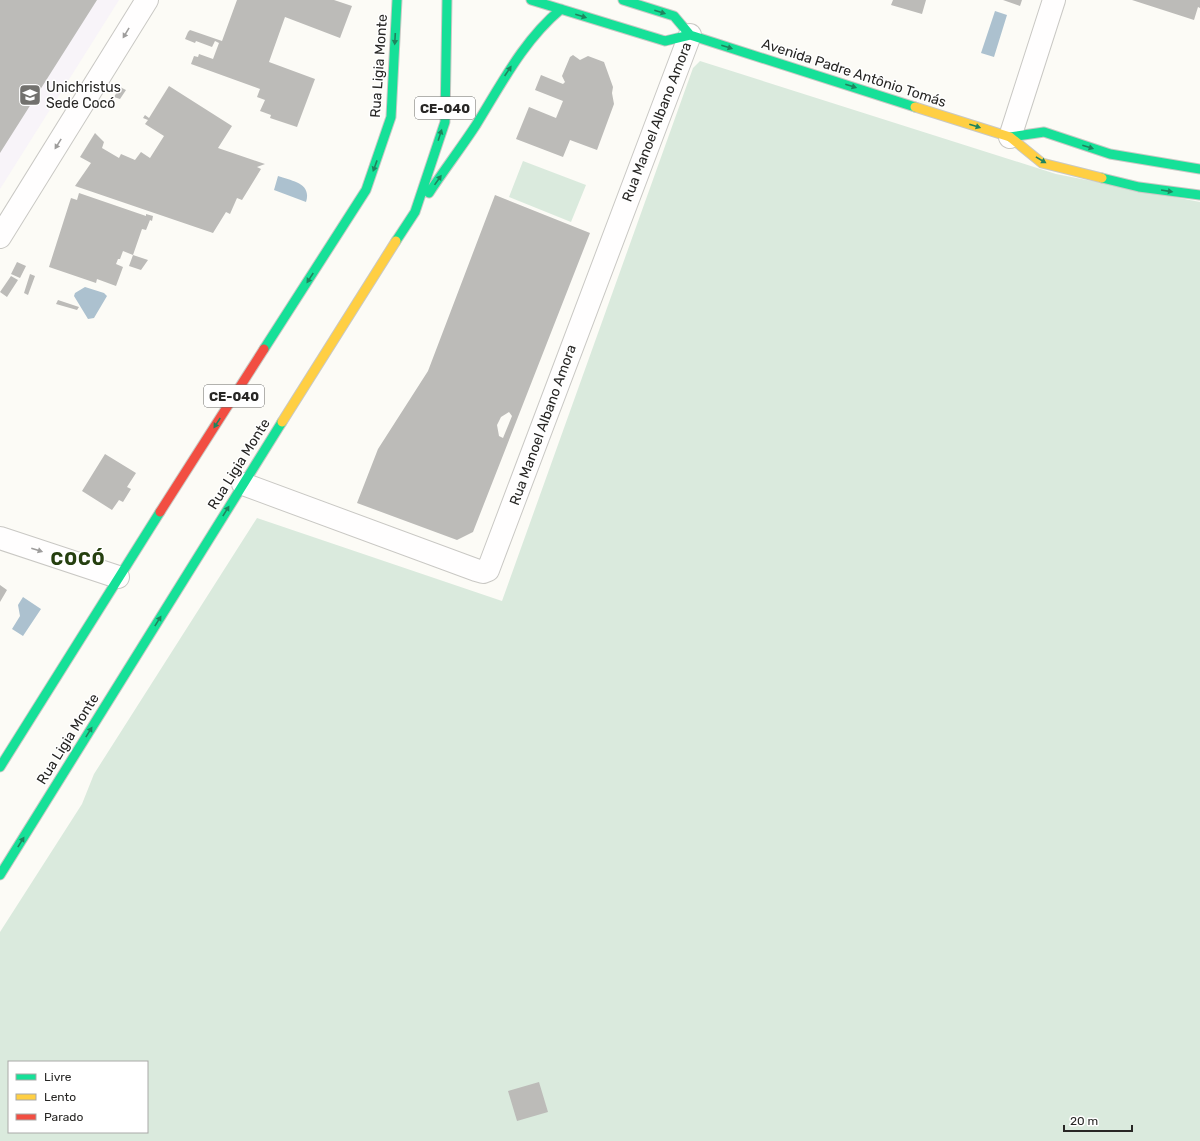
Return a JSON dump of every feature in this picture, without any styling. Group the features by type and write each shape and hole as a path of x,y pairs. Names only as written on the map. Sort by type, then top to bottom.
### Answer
{"main road":[{"name":"Rua Ligia Monte","path":"0,767 118,576 366,190 391,117 397,0"},
{"name":"Rua Ligia Monte","path":"0,875 341,327 415,212 445,122 447,0"},
{"path":"531,0 665,41 690,35 674,16 623,0"},
{"path":"415,212 476,125 508,72 539,28 561,10"},
{"name":"Avenida Padre Antônio Tomás","path":"690,35 1010,137 1042,163 1139,187 1200,195"},
{"name":"Avenida Padre Antônio Tomás","path":"1010,137 1044,132 1110,154 1200,169"}],"street":[{"path":"0,236 147,0"},
{"path":"1010,137 1054,0"},
{"name":"Rua Manoel Albano Amora","path":"243,484 476,570 483,572 488,570 690,35"},
{"path":"0,538 118,576"}],"shaded area":[{"name":"Unichristus Sede Cocó","path":"0,0 119,0 0,189"}],"green space":[{"path":"700,61 1056,174 1200,202 1200,1141 0,1141 0,932 82,804 94,774 257,518 502,601 693,68"},
{"path":"523,161 586,185 571,222 509,197"}],"water":[{"path":"995,11 1007,15 994,57 981,53"},
{"path":"278,176 300,184 306,191 306,202 274,190"},
{"path":"85,287 104,293 107,296 94,318 88,319 74,296 75,293"},
{"path":"23,597 41,609 23,636 12,629 20,616 18,605"}],"building":[{"name":"Unichristus Sede Cocó","path":"0,0 97,0 0,153"},
{"path":"237,0 334,0 352,6 340,38 285,17 269,62 315,79 297,127 270,118 271,115 260,111 265,100 257,97 260,89 191,64 194,56 198,57 199,54 213,59 219,43 215,41 212,47 196,41 195,43 185,39 188,32 190,30 222,41"},
{"path":"893,0 926,0 922,14 891,5"},
{"path":"1003,0 1022,0 1020,6"},
{"path":"1132,0 1200,0 1200,8 1198,7 1194,20"},
{"path":"573,55 580,60 588,56 604,62 613,87 612,93 614,104 597,150 570,140 563,157 516,139 529,107 556,118 563,101 535,90 541,75 563,84 565,82 562,76 570,57"},
{"path":"169,86 232,126 218,148 265,164 257,167 261,169 242,200 237,198 230,214 226,212 213,233 75,186 91,163 80,157 95,133 104,142 102,148 119,158 121,154 135,160 141,152 150,158 164,136 145,124 148,120 143,118 145,115 149,118"},
{"path":"120,87 126,90 120,99 114,97"},
{"path":"79,193 146,216 146,214 153,216 152,221 150,220 146,230 142,229 133,255 123,251 120,259 118,259 116,264 123,267 116,286 97,279 96,283 49,267 71,198 77,200"},
{"path":"495,195 590,233 473,532 457,540 357,503 378,449 428,371","holes":["509,412 512,416 503,438 499,436 497,425 501,417"]},
{"path":"133,255 148,260 141,270 129,266"},
{"path":"17,262 26,266 20,278 11,274"},
{"path":"30,274 35,276 28,295 24,293"},
{"path":"11,276 18,280 7,297 0,292"},
{"path":"58,300 79,307 77,310 56,304"},
{"path":"105,454 136,473 127,487 131,489 123,502 119,500 112,510 82,491"},
{"path":"0,585 7,590 0,602"},
{"path":"539,1082 548,1112 517,1121 508,1091"}],"traffic: fast":[{"path":"264,349 366,190 391,117 397,0"},
{"path":"396,241 415,212 445,122 447,0"},
{"path":"531,0 665,41 690,35"},
{"path":"623,0 674,16 690,35 915,107"},
{"path":"429,193 476,125 504,78 524,49 535,35 561,9"},
{"path":"1010,137 1044,132 1110,154 1200,169"},
{"path":"1102,178 1139,187 1200,195"},
{"path":"0,875 282,422"},
{"path":"0,767 160,512"}],"traffic: slow":[{"path":"915,107 1010,137 1042,163 1102,178"},
{"path":"282,422 396,241"}],"traffic: jam":[{"path":"160,512 264,349"}],"place":[{"name":"Unichristus Sede Cocó","path":"30,95"}],"district":[{"name":"COCÓ","path":"78,559"}]}
